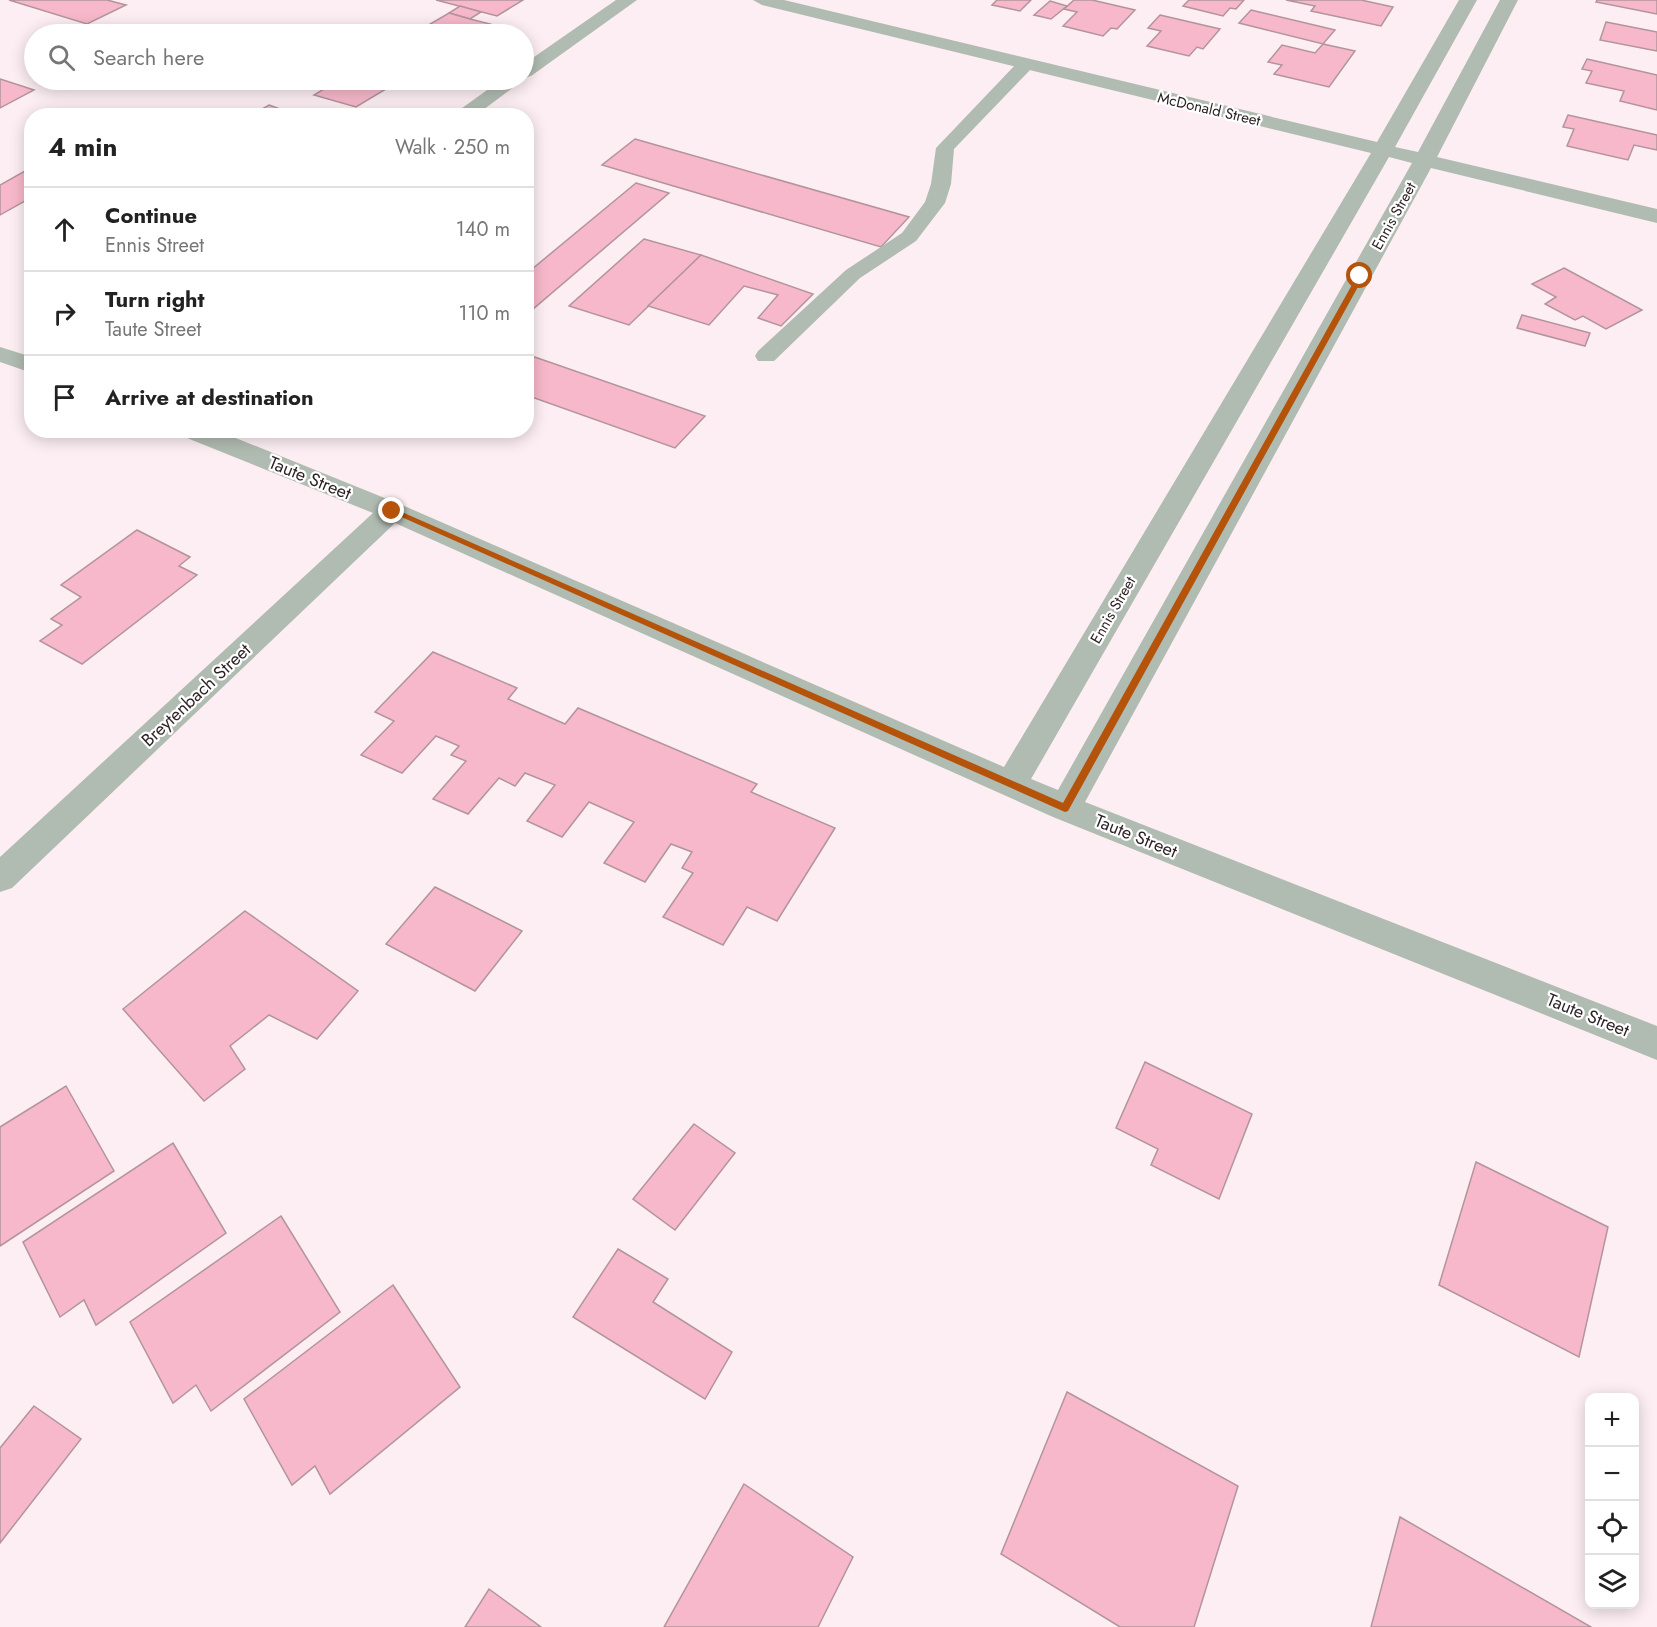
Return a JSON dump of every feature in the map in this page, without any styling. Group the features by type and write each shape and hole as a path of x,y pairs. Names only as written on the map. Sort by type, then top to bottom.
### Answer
{"street":[{"path":"534,65 628,0"},
{"name":"McDonald Street","path":"762,0 1657,216"},
{"name":"Ennis Street","path":"1011,784 1383,150 1468,0"},
{"name":"Ennis Street","path":"1065,808 1424,161 1509,0"},
{"path":"472,108 498,90"},
{"path":"0,354 24,363"},
{"name":"Taute Street","path":"211,438 392,511 1065,808 1657,1043"},
{"name":"Breytenbach Street","path":"0,878 392,511"}],"lane":[{"path":"766,356 853,274 909,237 935,203 945,147 1024,65"}],"building":[{"path":"9,0 107,0 126,5 87,24"},
{"path":"436,0 523,0 497,16"},
{"path":"997,0 1031,0 1020,11 992,5"},
{"path":"1074,0 1092,0 1135,10 1117,29 1111,28 1103,36 1063,26 1077,12 1064,9"},
{"path":"1189,0 1244,0 1236,9 1230,8 1223,16 1183,6"},
{"path":"1286,0 1361,0 1393,7 1381,26 1311,11 1315,6"},
{"path":"1597,0 1657,0 1657,14 1596,2"},
{"path":"1050,1 1067,6 1051,19 1034,15"},
{"path":"460,6 481,12 470,19 449,13"},
{"path":"1251,10 1335,30 1323,44 1239,23"},
{"path":"449,13 490,24 430,24"},
{"path":"1160,15 1220,29 1203,49 1197,47 1189,56 1147,46 1161,31 1148,28"},
{"path":"1606,22 1657,32 1657,51 1600,40"},
{"path":"1323,44 1355,51 1329,87 1274,74 1282,65 1268,62 1282,45 1315,53"},
{"path":"1587,59 1657,75 1657,110 1620,101 1624,91 1586,83 1592,71 1582,69"},
{"path":"0,79 24,87 24,90 34,90 0,108"},
{"path":"322,90 384,90 356,107 314,95"},
{"path":"1568,115 1657,135 1657,150 1634,145 1628,160 1567,146 1574,129 1563,127"},
{"path":"635,139 909,217 881,247 602,165"},
{"path":"24,172 24,202 0,215 0,185"},
{"path":"636,183 669,193 534,308 534,267"},
{"path":"644,239 701,255 629,325 569,306"},
{"path":"701,255 813,294 781,326 758,318 778,295 744,286 709,325 648,306"},
{"path":"1564,268 1642,310 1606,329 1583,316 1575,320 1545,304 1556,297 1532,284"},
{"path":"1522,315 1590,333 1585,346 1517,328"},
{"path":"534,357 705,416 675,448 534,398"},
{"path":"137,530 190,557 179,566 197,575 82,664 40,641 62,625 51,619 81,597 61,585"},
{"path":"433,652 517,688 508,699 565,724 578,708 757,784 751,792 835,828 777,921 747,907 723,945 663,917 693,873 682,868 692,852 671,844 645,882 604,863 634,822 589,802 562,837 527,821 555,785 525,773 515,786 499,778 468,814 433,799 466,761 451,755 459,746 436,736 402,773 361,755 394,721 375,712"},
{"path":"435,887 522,931 475,991 386,944"},
{"path":"245,911 358,991 317,1039 269,1015 230,1046 245,1069 204,1101 123,1009"},
{"path":"1145,1062 1252,1114 1219,1199 1151,1165 1158,1149 1116,1128"},
{"path":"66,1086 114,1171 0,1246 0,1127"},
{"path":"694,1124 735,1153 675,1230 633,1199"},
{"path":"173,1143 226,1233 96,1325 84,1300 60,1317 23,1242"},
{"path":"1476,1162 1608,1227 1579,1357 1439,1285"},
{"path":"281,1216 340,1312 211,1411 196,1385 173,1403 130,1322"},
{"path":"618,1249 668,1279 653,1302 732,1352 705,1399 573,1317"},
{"path":"393,1285 460,1387 330,1494 315,1466 292,1485 244,1399"},
{"path":"1067,1392 1238,1486 1194,1627 1120,1627 1001,1554"},
{"path":"34,1406 81,1439 0,1543 0,1448"},
{"path":"744,1484 853,1557 818,1627 664,1627"},
{"path":"1400,1517 1591,1627 1371,1627"},
{"path":"489,1589 541,1627 465,1627"}],"route":[{"path":"392,511 1065,808 1360,276"}]}
